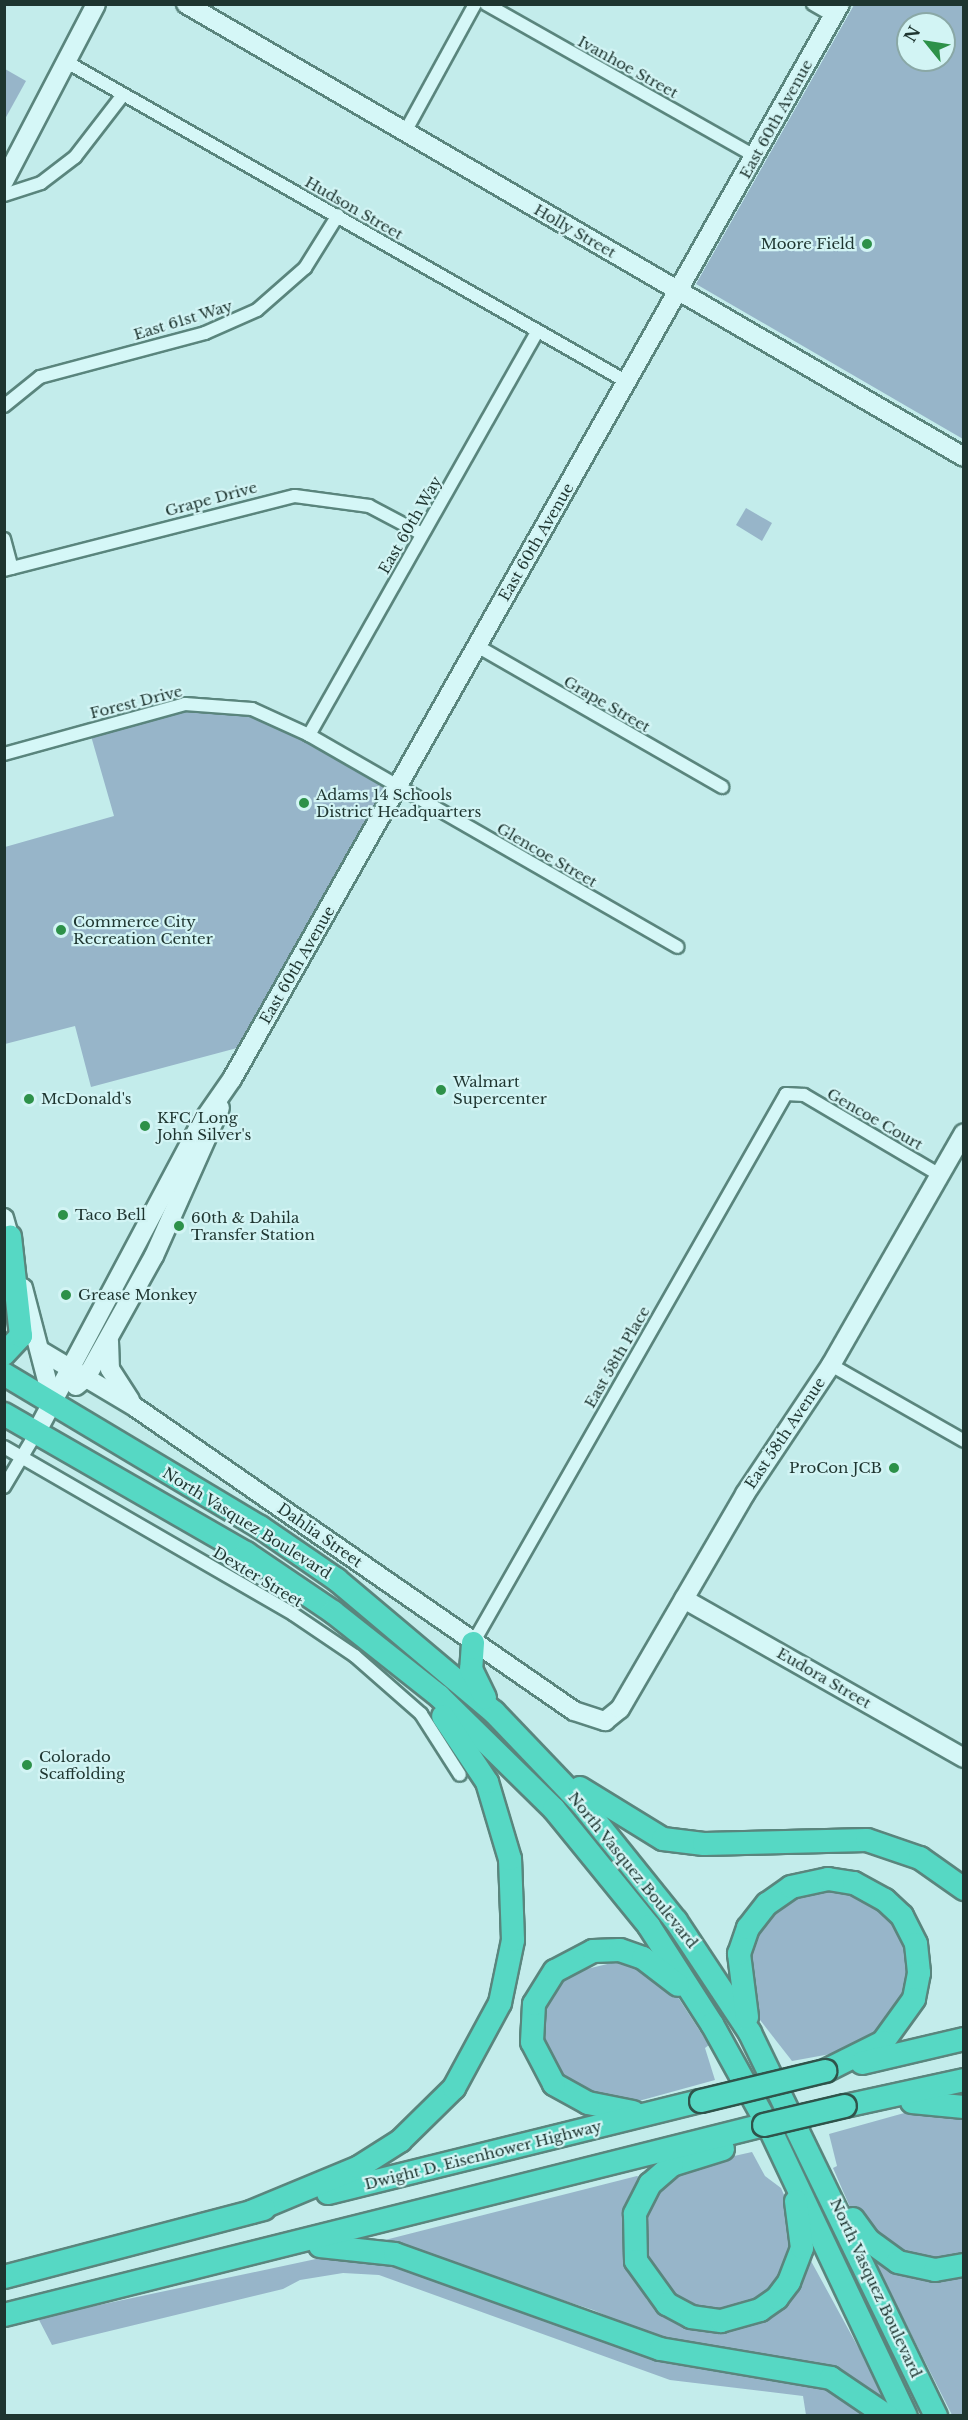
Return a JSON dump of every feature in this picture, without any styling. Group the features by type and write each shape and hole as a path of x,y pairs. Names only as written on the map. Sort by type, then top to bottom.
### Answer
{"highway":[{"path":"4,1354 21,1336 7,1227"},
{"name":"North Vasquez Boulevard","path":"4,1374 304,1556 421,1647 502,1720 543,1762 669,1913 750,2033 819,2169 936,2415"},
{"name":"North Vasquez Boulevard","path":"4,1413 246,1553 379,1648 439,1696 554,1809 649,1926 712,2024 787,2164 906,2415"},
{"path":"473,1643 472,1675 502,1720"},
{"path":"251,2212 359,2168 419,2125 469,2067 507,1975 514,1892 504,1832 487,1782 456,1731 379,1648"},
{"path":"543,1762 621,1817 663,1839 704,1844 867,1840 920,1858 963,1889"},
{"path":"750,2033 738,1965 748,1928 761,1910 808,1882 837,1880 869,1889 892,1905 912,1934 916,1990 900,2025 883,2042 825,2071"},
{"path":"650,2113 603,2108 554,2084 532,2042 534,2004 543,1986 579,1955 620,1950 656,1965 712,2024"},
{"name":"Dwight D. Eisenhower Highway","path":"4,2277 251,2212 650,2113 963,2039"},
{"path":"787,2164 802,2240 789,2282 760,2310 729,2320 700,2319 667,2304 651,2288 636,2261 632,2229 639,2202 658,2176 672,2165 764,2125 963,2080"},
{"path":"845,2106 937,2100 963,2107"},
{"path":"11,2313 719,2143"},
{"path":"819,2169 881,2252 924,2270 963,2265"},
{"path":"264,2251 348,2245 395,2254 660,2349 831,2378 887,2415"}],"street":[{"path":"4,181 96,4"},
{"name":"Holly Street","path":"186,4 963,457"},
{"path":"405,132 475,4"},
{"name":"Ivanhoe Street","path":"486,4 755,156"},
{"path":"813,4 837,10"},
{"name":"East 60th Avenue","path":"78,1374 198,1128 232,1079 680,292 837,10"},
{"name":"Hudson Street","path":"65,61 627,382"},
{"path":"4,195 41,183 75,157 123,95"},
{"name":"East 61st Way","path":"4,406 40,377 205,333 256,310 305,268 338,215"},
{"name":"East 60th Way","path":"309,735 538,331"},
{"name":"Grape Drive","path":"8,569 295,496 369,506 422,534"},
{"path":"4,539 8,569"},
{"name":"Grape Street","path":"477,646 723,787"},
{"name":"Forest Drive","path":"4,754 199,703 256,710 309,735"},
{"name":"Glencoe Street","path":"309,735 678,947"},
{"name":"East 60th Avenue","path":"4,1486 52,1403 110,1336 173,1216 232,1079"},
{"name":"Gencoe Court","path":"794,1092 940,1175"},
{"name":"East 58th Place","path":"473,1643 780,1101 794,1092"},
{"name":"East 58th Avenue","path":"596,1722 620,1709 745,1494 831,1365 963,1133"},
{"path":"7,1227 41,1352 52,1403"},
{"path":"110,1336 110,1369 135,1407"},
{"name":"Dahlia Street","path":"41,1352 135,1407 473,1643 596,1722"},
{"path":"831,1365 963,1441"},
{"name":"Dexter Street","path":"4,1447 293,1614 355,1656 421,1714 460,1775"},
{"name":"Eudora Street","path":"684,1599 963,1758"}],"shaded area":[{"path":"854,5 963,5 963,439 696,284"},
{"path":"5,69 26,81 5,119"},
{"path":"746,508 772,523 762,541 736,525"},
{"path":"185,704 241,706 398,786 252,1044 91,1087 75,1026 5,1044 5,847 114,816 89,729"},
{"path":"846,1889 883,1908 905,1941 911,1980 886,2029 847,2051 792,2061 746,2002 750,1935 794,1892"},
{"path":"620,1961 672,1988 709,2045 705,2048 715,2080 635,2102 568,2088 542,2047 544,2010 555,1989 574,1972"},
{"path":"915,2110 963,2115 963,2256 958,2259 905,2260 853,2214 833,2168 837,2166 829,2134"},
{"path":"752,2152 765,2176 781,2188 794,2218 791,2264 763,2300 709,2316 666,2297 639,2243 651,2193 685,2167"},
{"path":"637,2176 644,2180 624,2223 624,2251 647,2300 687,2326 786,2297 811,2261 887,2400 884,2405 865,2389 669,2343 593,2310 381,2241"},
{"path":"870,2253 963,2273 963,2415 952,2415"},
{"path":"330,2256 372,2257 659,2358 824,2386 874,2415 806,2415 803,2396 670,2380 379,2275 343,2273 300,2280 283,2289 52,2345 38,2318"}],"place":[{"name":"Moore Field","path":"867,244"},
{"name":"Adams 14 Schools District Headquarters","path":"304,803"},
{"name":"Commerce City Recreation Center","path":"61,930"},
{"name":"Walmart Supercenter","path":"441,1090"},
{"name":"McDonald's","path":"29,1099"},
{"name":"KFC/Long John Silver's","path":"145,1126"},
{"name":"Taco Bell","path":"63,1215"},
{"name":"60th & Dahila Transfer Station","path":"179,1226"},
{"name":"Grease Monkey","path":"66,1295"},
{"name":"ProCon JCB","path":"894,1468"},
{"name":"Colorado Scaffolding","path":"27,1765"}]}
